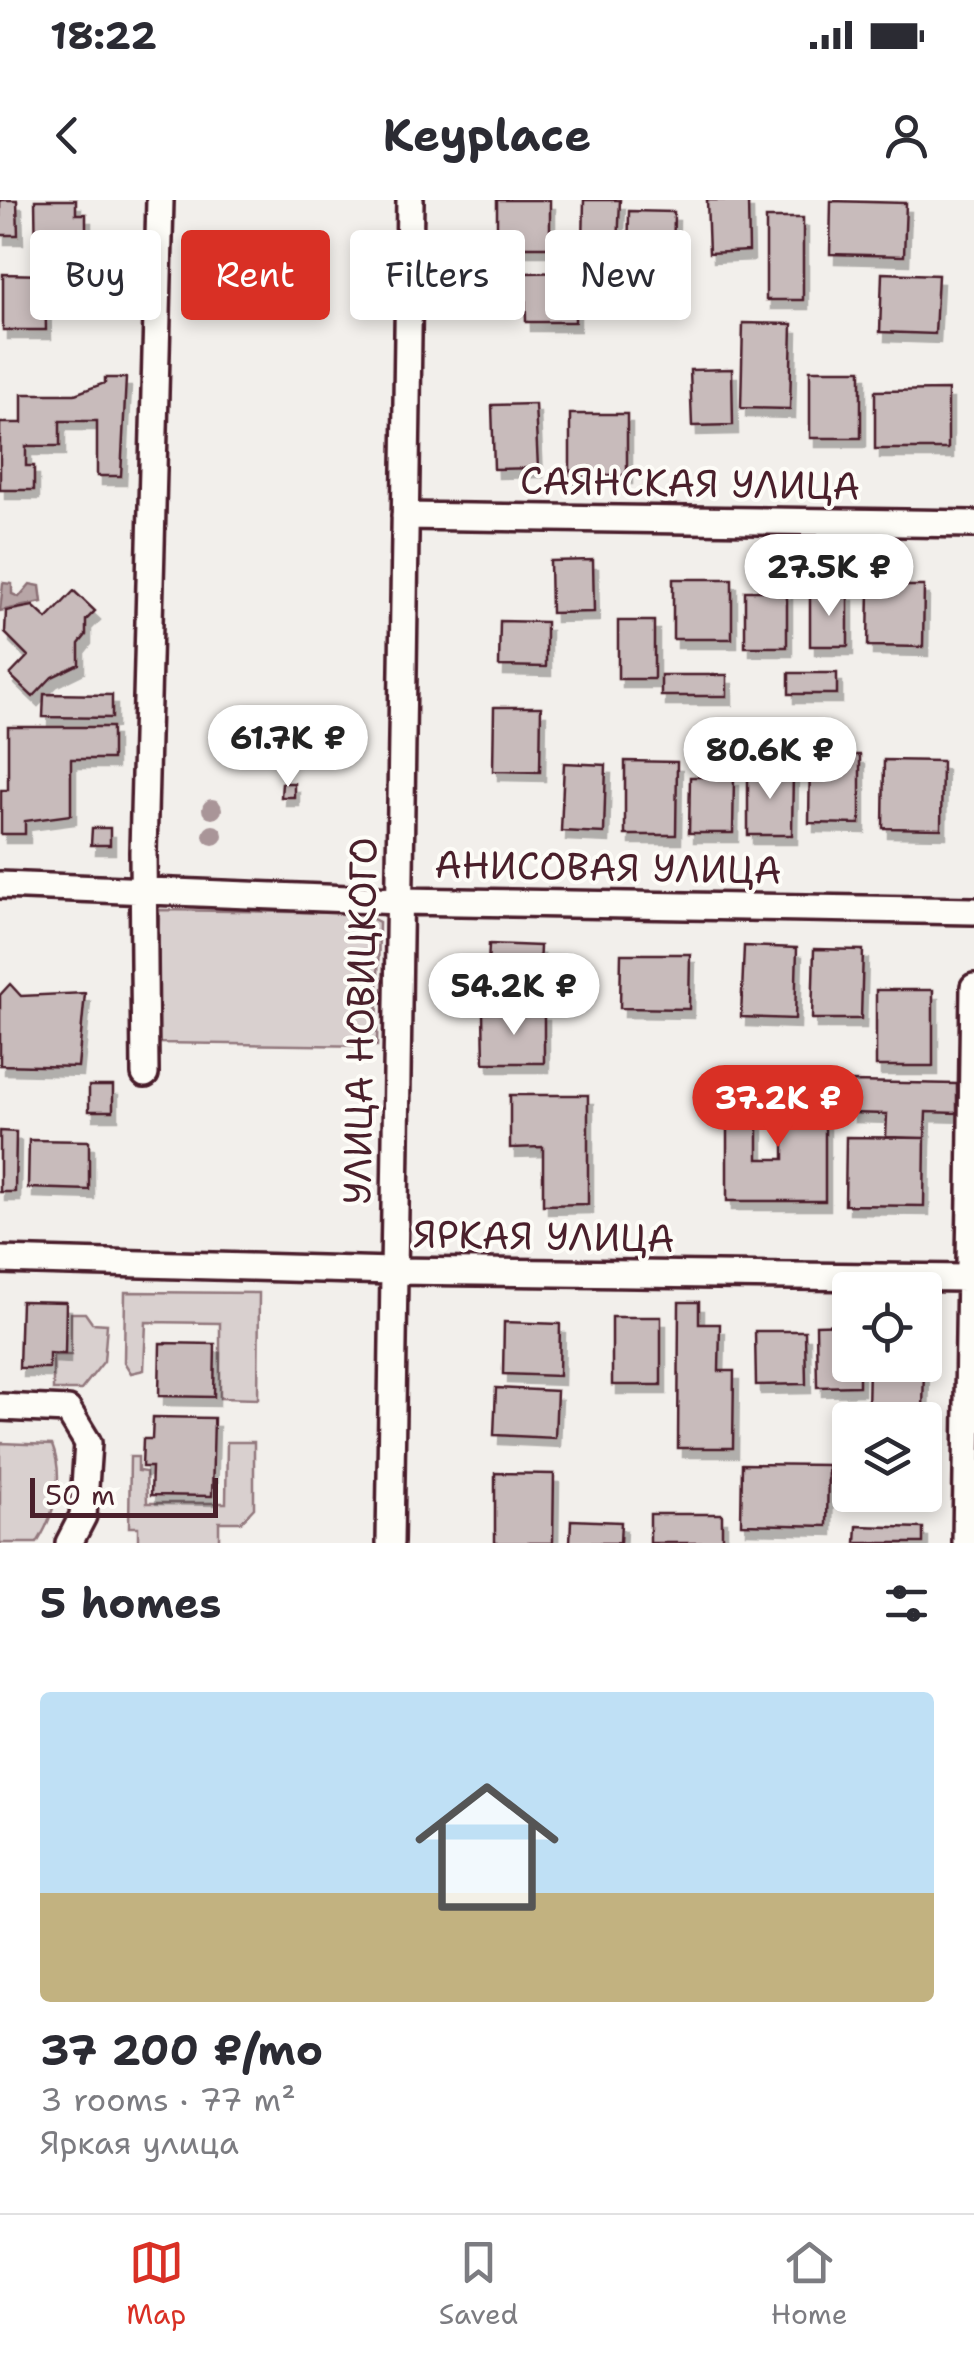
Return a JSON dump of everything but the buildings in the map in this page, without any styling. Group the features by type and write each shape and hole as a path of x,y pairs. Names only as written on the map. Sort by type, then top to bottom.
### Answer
{"street":[{"path":"145,1074 144,891 160,200"},
{"name":"УЛИЦА НОВИЦКОГО","path":"390,1543 410,200"},
{"name":"САЯНСКАЯ УЛИЦА","path":"404,516 974,524"},
{"name":"АНИСОВАЯ УЛИЦА","path":"0,885 400,900 974,910"},
{"path":"966,1543 966,1278 974,987"},
{"name":"ЯРКАЯ УЛИЦА","path":"0,1260 392,1272 966,1278"},
{"path":"0,1407 68,1410 88,1443 83,1516 69,1543"}],"shaded area":[{"path":"3,583 12,584 12,594 19,597 30,584 40,586 42,602 0,611"},
{"path":"159,910 361,913 379,922 377,1046 157,1043"},
{"path":"125,1292 259,1293 258,1399 220,1398 220,1323 146,1322 144,1370 131,1373 124,1362"},
{"path":"71,1313 85,1313 92,1323 107,1324 104,1361 81,1390 53,1390 53,1355 71,1355"},
{"path":"227,1442 254,1442 254,1508 241,1522 219,1522 219,1543 138,1543 138,1527 129,1527 130,1457 138,1457 138,1471 146,1472 147,1503 226,1503"},
{"path":"0,1443 52,1445 58,1483 49,1520 37,1543 0,1543"}]}
